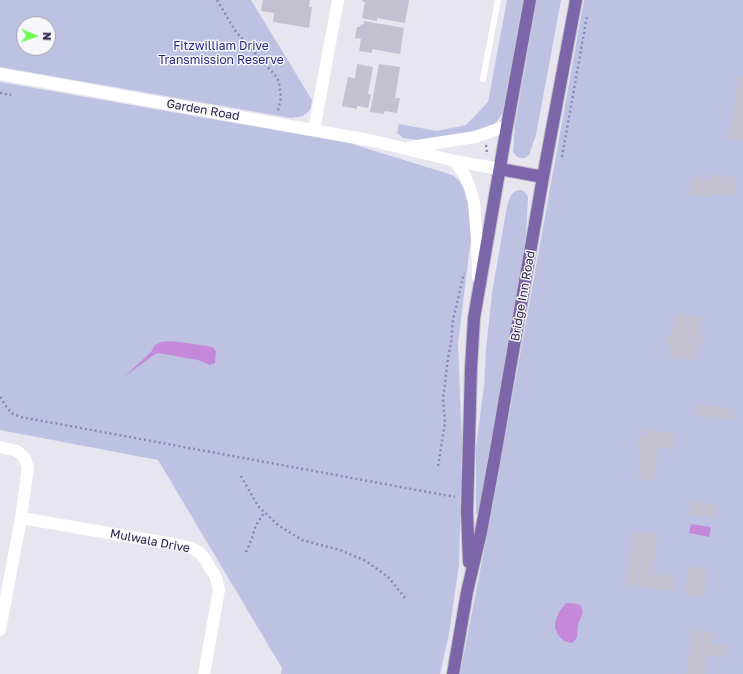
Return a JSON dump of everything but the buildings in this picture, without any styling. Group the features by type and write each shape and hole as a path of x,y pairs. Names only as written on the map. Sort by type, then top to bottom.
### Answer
{"main road":[{"name":"Bridge Inn Road","path":"467,592 469,562 468,499 472,353 478,290 500,169 506,126 530,0"},
{"name":"Bridge Inn Road","path":"453,674 467,592 495,456 543,177 576,0"},
{"name":"Garden Road","path":"500,169 543,177"}],"street":[{"path":"314,130 338,0"},
{"name":"Garden Road","path":"0,74 314,130 406,148 455,161 500,169"},
{"name":"Garden Road","path":"406,148 475,137 506,126"},
{"path":"455,161 465,176 474,203 477,239 478,290"},
{"path":"0,447 18,451 24,457 28,467 21,518 0,630"},
{"name":"Mulwala Drive","path":"21,518 179,545 199,552 216,578 219,590 204,674"}],"lane":[{"path":"483,79 498,0"}],"path":[{"path":"217,0 236,32 275,75 279,82 281,97 276,123"},
{"path":"562,157 588,14"},
{"path":"0,93 11,95"},
{"path":"438,466 445,422 443,400 453,320 465,267"},
{"path":"0,397 13,414 21,418 468,499"},
{"path":"241,476 251,495 264,513 278,525 302,540 340,550 366,561 388,577 405,598"},
{"path":"246,552 256,525 264,513"}],"green space":[{"name":"Fitzwilliam Drive Transmission Reserve","path":"0,0 251,0 312,100 309,111 303,116 291,118 0,67"},
{"path":"507,0 523,0 504,104 502,113 498,120 493,125 476,131 424,141 403,138 397,133 399,124 437,131 466,125 488,102"},
{"path":"537,0 561,0 536,135 529,155 525,158 520,158 513,152 515,124"},
{"path":"584,0 743,0 743,674 460,674 494,499"},
{"path":"0,82 349,143 446,173 454,176 460,182 468,199 472,231 458,343 462,444 459,565 449,634 440,674 281,674 282,668 158,460 0,430"},
{"path":"519,190 526,193 528,198 526,236 481,513 478,516 476,513 476,447 484,386 492,293 507,206 511,195 515,191"}],"shaded area":[{"path":"171,341 214,348 216,352 215,363 210,365 198,360 158,353 124,377 151,352 155,345 161,342"},
{"path":"691,524 711,527 709,537 689,533"},
{"path":"566,603 578,604 581,606 583,612 578,624 577,637 574,642 571,643 564,641 558,635 555,628 555,623 559,612"}]}
